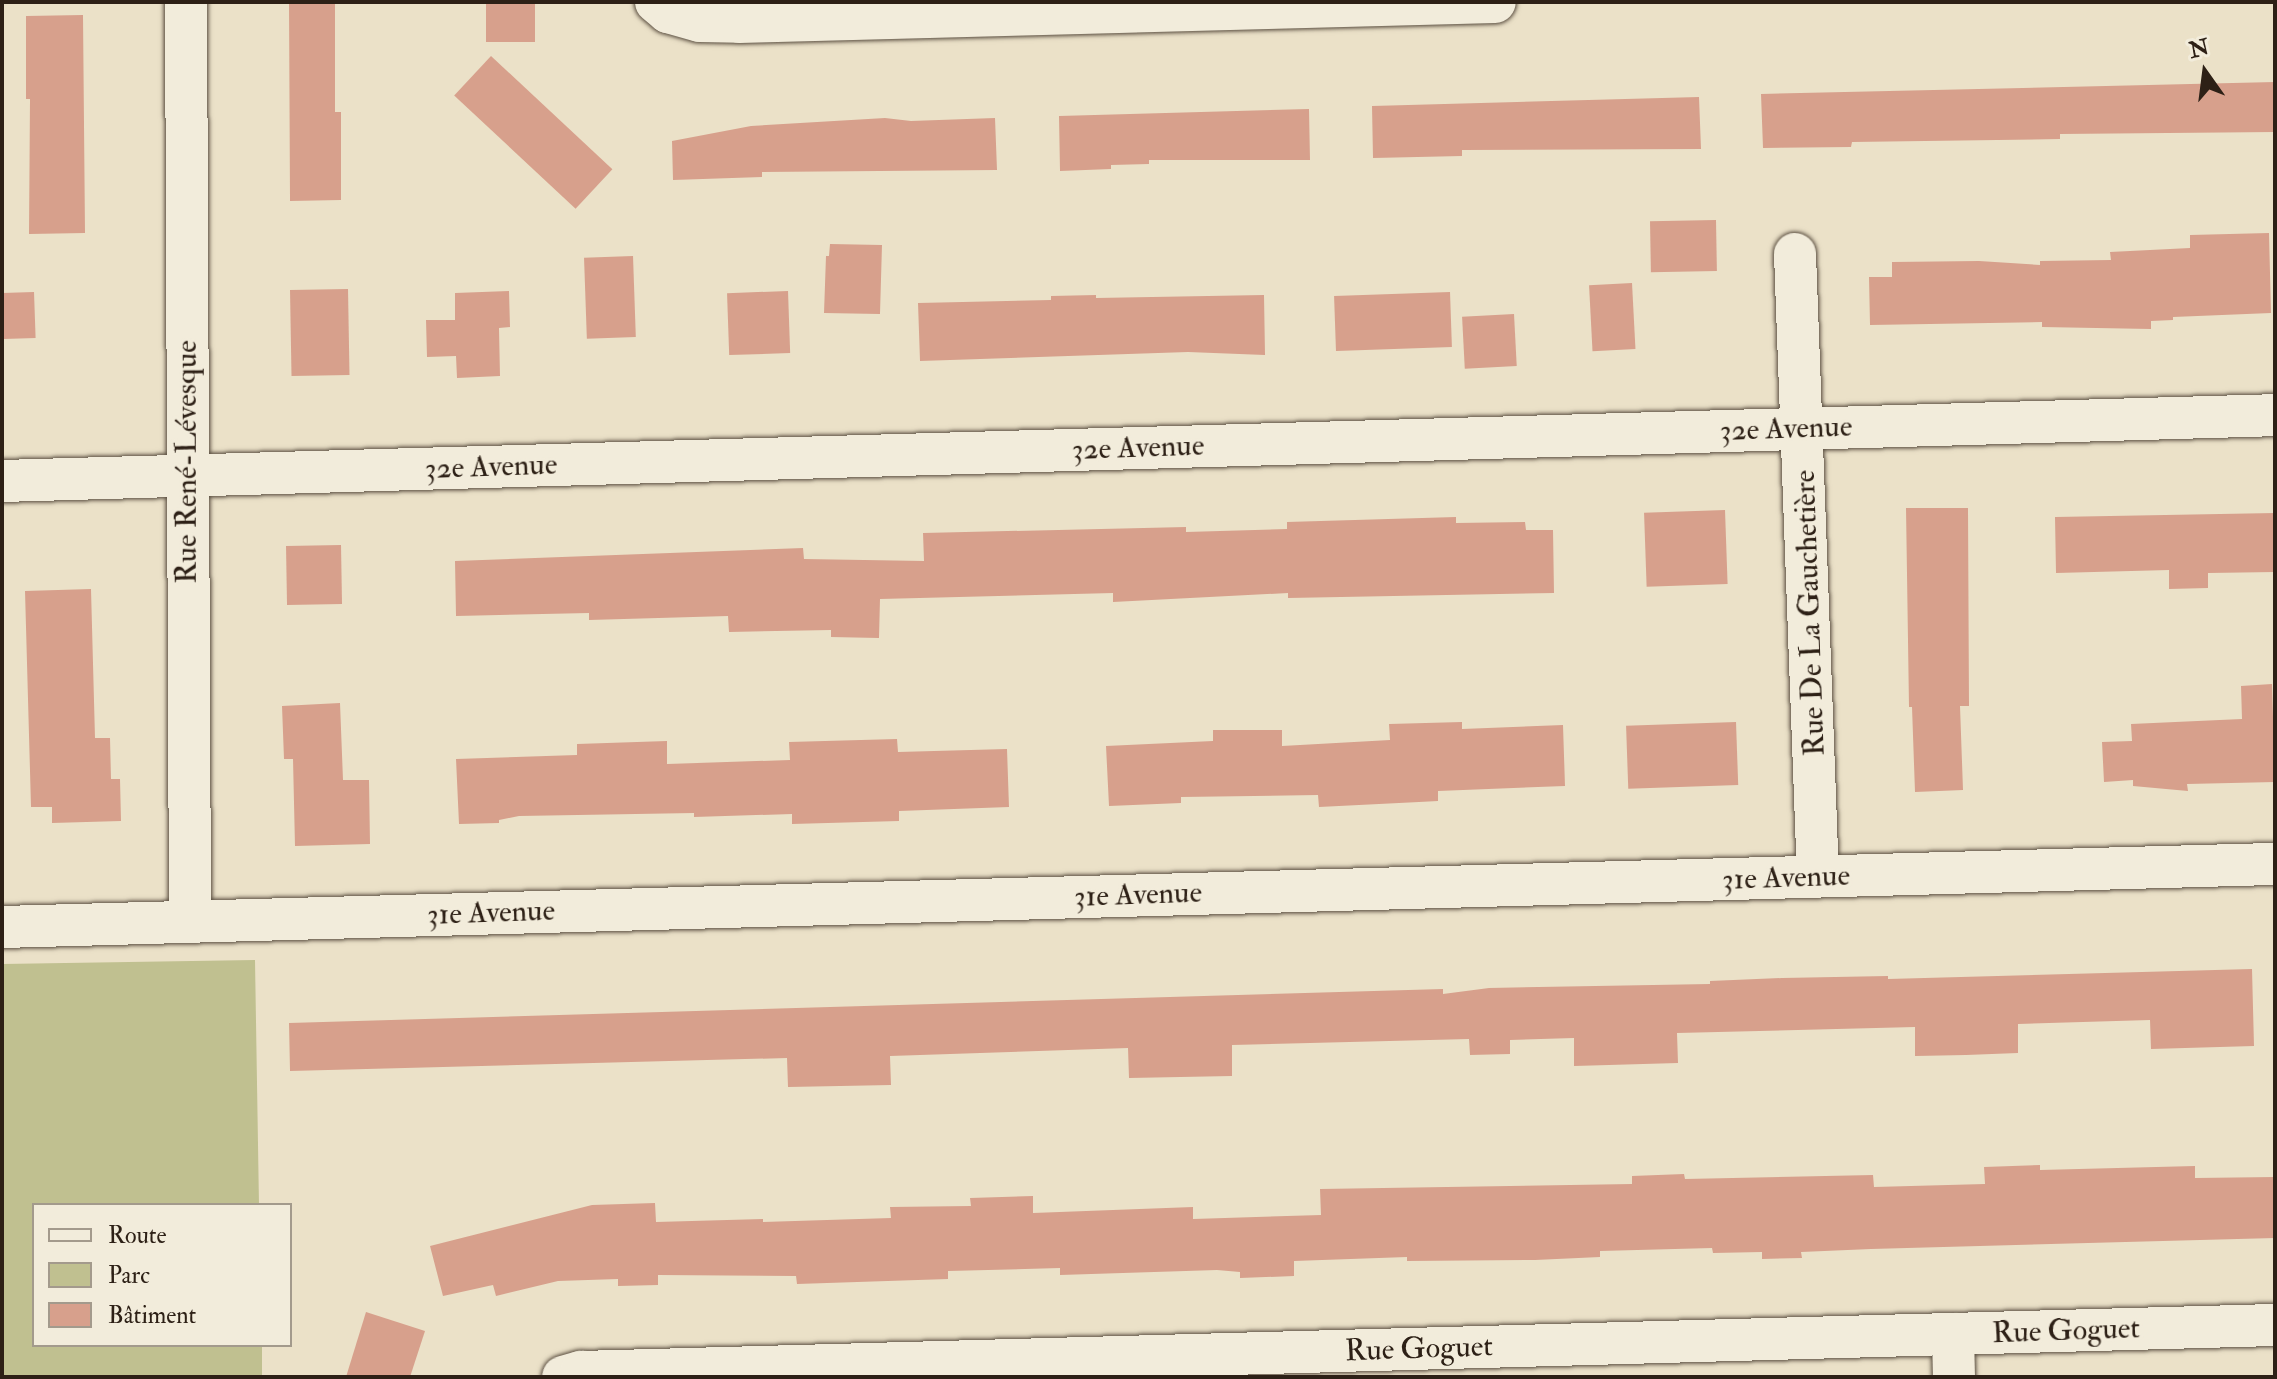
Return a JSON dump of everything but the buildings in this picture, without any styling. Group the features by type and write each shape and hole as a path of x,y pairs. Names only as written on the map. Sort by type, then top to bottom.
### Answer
{"street":[{"name":"Rue René-Lévesque","path":"186,2 190,922"},
{"path":"656,2 668,12 700,21 726,22 1495,2"},
{"name":"Rue De La Gauchetière","path":"1795,254 1804,428 1818,877"},
{"name":"32e Avenue","path":"2,481 2275,415"},
{"name":"31e Avenue","path":"2,927 2275,864"},
{"name":"Rue Goguet","path":"563,1377 581,1372 2275,1325"},
{"path":"1953,1334 1954,1377"}],"green space":[{"path":"255,960 259,1203 32,1203 32,1347 262,1347 262,1377 2,1377 2,964"}]}
